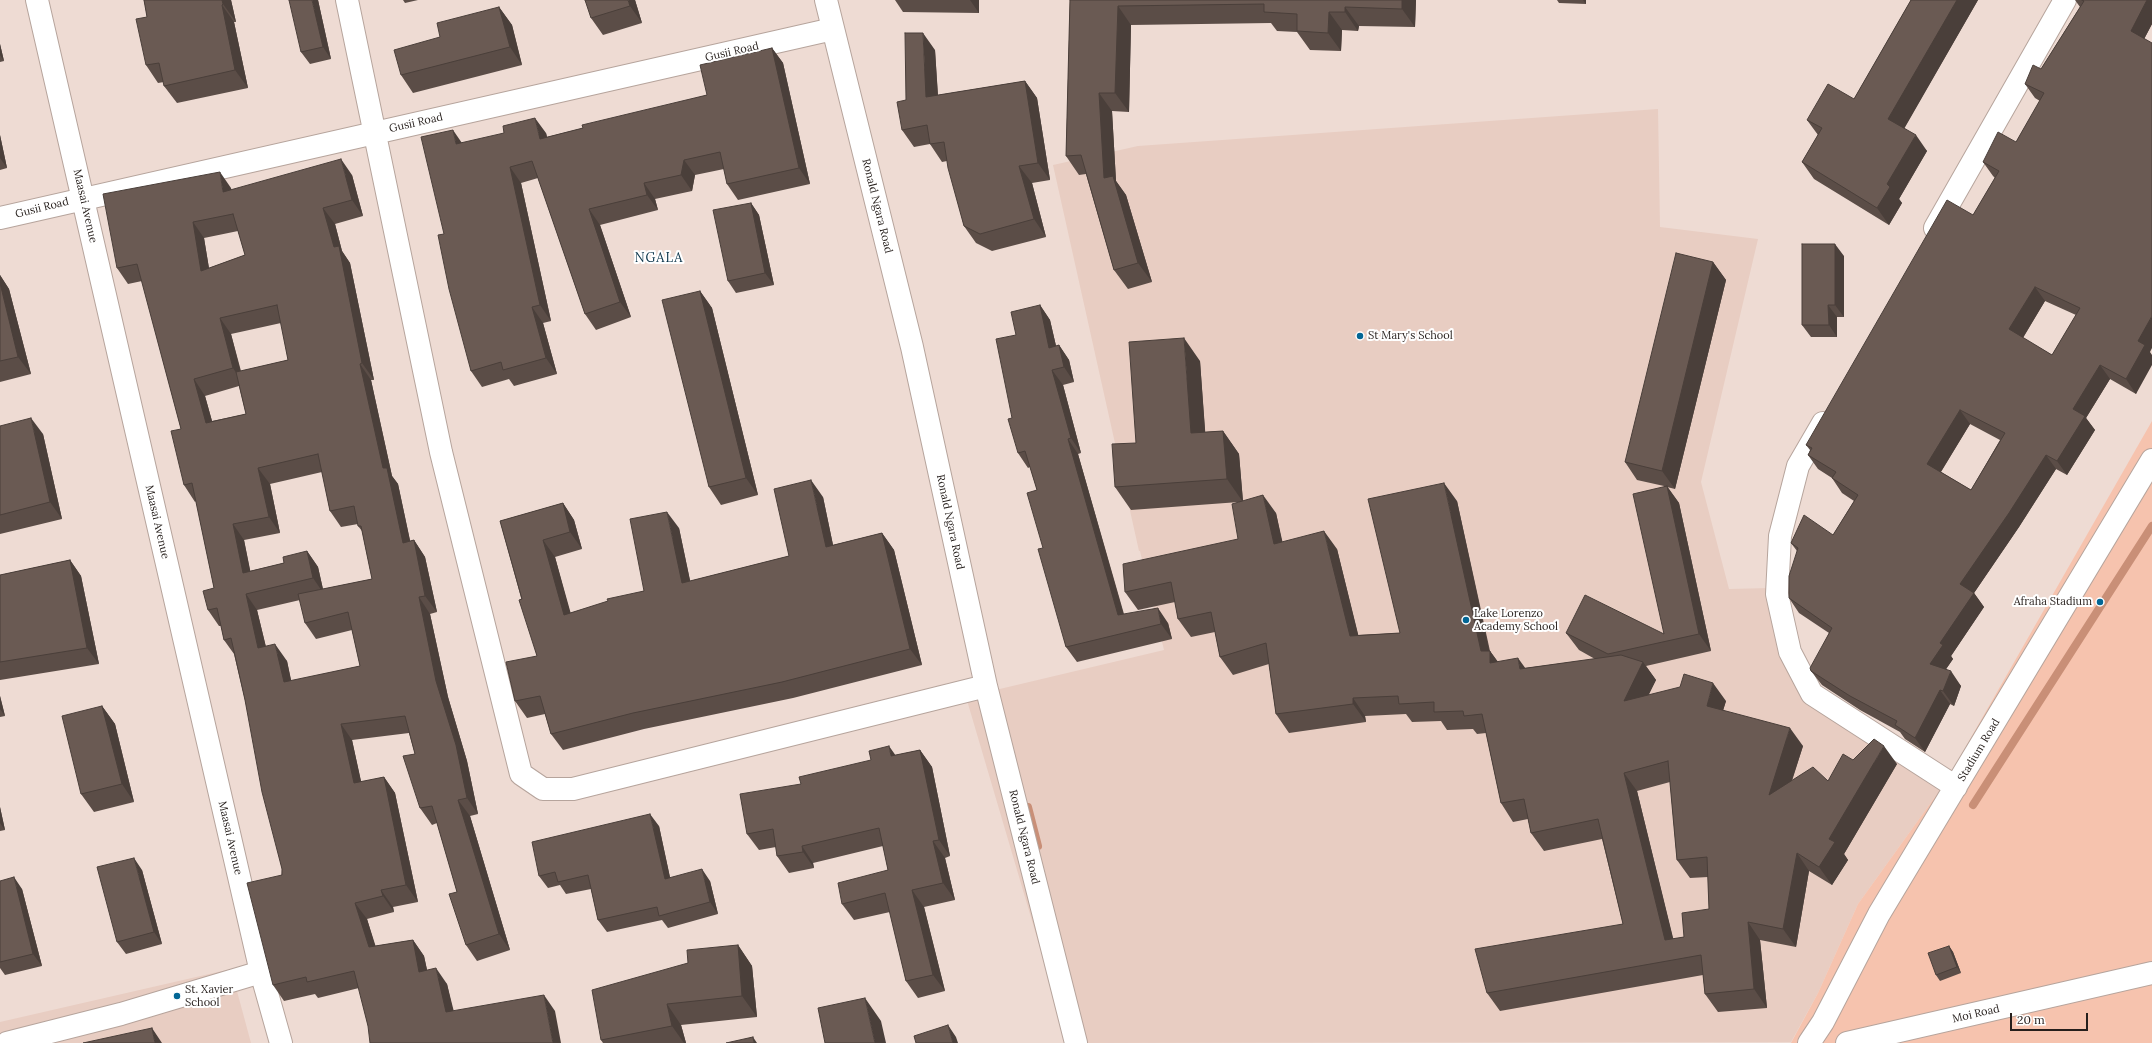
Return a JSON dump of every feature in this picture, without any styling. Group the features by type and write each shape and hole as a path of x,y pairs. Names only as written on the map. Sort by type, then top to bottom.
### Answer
{"street":[{"name":"Maasai Avenue","path":"37,0 261,972 280,1043"},
{"path":"347,0 442,452 521,774 543,789 572,789 986,686"},
{"name":"Ronald Ngara Road","path":"826,0 912,348 986,686 1076,1043"},
{"path":"1924,247 2065,0"},
{"name":"Gusii Road","path":"0,218 833,29"},
{"path":"1834,404 1798,466 1780,536 1777,594 1790,652 1812,694 1956,788"},
{"name":"Stadium Road","path":"1809,1043 1823,1022 1879,914 2152,460"},
{"path":"7,1043 121,1014 261,972"},
{"name":"Moi Road","path":"1847,1043 2152,973"}],"shaded area":[{"name":"Lake Lorenzo Academy School","path":"1658,109 1660,227 1758,239 1701,482 1729,589 1770,588 1808,696 1945,783 1858,904 1818,993 1791,1042 1068,1043 966,697 1164,650 1139,551 1053,165 1138,146"},
{"name":"Afraha Stadium","path":"2152,421 2152,1043 1791,1043 1818,993 1858,904 1945,783"},
{"name":"St. Xavier School","path":"231,969 251,1043 0,1043 0,1022"}],"building":[{"path":"144,0 222,0 235,70 164,86 159,63 146,65 136,19 147,17"},
{"path":"289,0 312,0 323,47 301,52"},
{"path":"585,0 628,0 630,6 591,18"},
{"path":"1070,0 1402,0 1402,9 1345,7 1345,12 1329,12 1328,33 1297,31 1297,14 1264,12 1264,4 1118,6 1115,93 1099,93 1104,178 1113,176 1138,263 1114,270 1081,155 1066,156"},
{"path":"1911,0 1957,0 1888,119 1916,135 1887,184 1890,187 1877,208 1802,162 1822,128 1807,120 1828,84 1854,99"},
{"path":"2082,0 2147,0 2131,31 2152,43 2152,316 2138,341 2145,345 2126,379 2100,365 2073,409 2085,416 2057,461 2046,455 2009,513 1960,584 1974,593 1940,643 1943,645 1930,664 1951,671 1943,691 1940,690 1915,738 1895,725 1897,721 1850,696 1811,671 1810,668 1832,628 1789,598 1789,576 1798,548 1791,543 1804,515 1833,535 1858,495 1832,478 1836,472 1808,455 1812,448 1806,445 1947,200 1973,215 1999,171 1983,162 1998,132 2016,142 2044,93 2025,84 2033,65 2041,69 2084,1","holes":["2035,287 2080,308 2052,355 2009,329","1960,410 2005,433 1971,490 1927,464"]},
{"path":"499,7 510,47 401,75 394,50 440,37 437,23"},
{"path":"905,33 923,33 926,97 1025,81 1038,163 1019,166 1034,219 980,234 964,226 948,168 944,142 930,144 927,125 902,130 897,102 906,100"},
{"path":"772,48 799,168 727,184 720,152 684,160 681,175 644,183 647,195 589,209 620,302 585,314 532,161 510,167 540,305 532,307 546,358 503,370 501,362 471,371 449,289 438,235 444,234 421,137 453,130 456,144 504,133 503,126 535,118 540,139 583,128 582,125 707,95 700,65"},
{"path":"341,159 352,200 323,208 334,247 339,246 362,363 360,364 383,468 387,468 403,543 414,540 425,596 419,597 436,681 456,745 467,798 458,800 499,934 466,945 449,894 457,892 432,806 420,808 403,756 415,754 405,716 341,724 354,783 384,777 406,885 381,890 383,896 355,903 369,947 413,940 419,972 436,968 446,1012 544,995 553,1043 370,1043 368,1026 354,971 307,982 306,977 273,985 247,883 282,875 282,869 262,792 245,700 231,638 224,640 217,608 208,610 203,591 214,588 192,483 184,485 171,431 181,429 137,264 117,268 103,194 220,172 223,192","holes":["233,214 245,255 201,271 193,222","277,305 288,360 236,372 246,414 206,423 194,379 233,368 220,318","318,454 330,511 354,506 358,526 361,526 372,579 298,594 305,623 348,612 360,666 284,682 275,644 258,648 246,594 313,578 307,551 283,557 284,563 243,573 233,524 269,517 258,468"]},
{"path":"751,203 765,273 728,281 713,210"},
{"path":"1802,244 1835,244 1835,305 1828,305 1829,325 1802,325"},
{"path":"1676,253 1713,262 1662,471 1625,462"},
{"path":"0,283 18,357 0,361"},
{"path":"700,291 746,478 709,487 662,300"},
{"path":"1040,305 1049,348 1059,345 1064,367 1052,370 1071,438 1068,439 1118,615 1158,608 1161,624 1066,647 1038,549 1043,548 1027,493 1037,490 1025,451 1018,453 1008,419 1012,418 996,339 1016,335 1011,312"},
{"path":"1184,338 1191,433 1223,431 1227,479 1115,487 1112,444 1136,443 1129,342"},
{"path":"31,418 50,502 0,515 0,426"},
{"path":"811,480 826,547 882,533 910,649 782,682 633,713 551,734 540,696 515,701 506,662 537,656 519,600 522,599 500,521 563,503 570,532 543,540 564,615 608,601 607,599 644,591 630,519 667,512 682,583 789,556 774,489"},
{"path":"1444,483 1481,651 1490,651 1490,663 1518,658 1520,669 1621,655 1643,662 1624,701 1680,687 1684,674 1713,683 1707,706 1790,728 1769,795 1813,767 1828,781 1843,754 1853,760 1874,739 1884,746 1829,839 1835,842 1819,867 1797,853 1783,929 1748,922 1754,989 1705,994 1701,955 1487,993 1475,949 1623,924 1598,819 1531,833 1524,799 1501,803 1482,714 1464,716 1463,711 1434,712 1434,702 1399,704 1398,696 1353,698 1353,704 1276,714 1266,643 1220,657 1211,612 1178,619 1171,582 1125,592 1123,564 1238,539 1232,504 1263,495 1274,544 1324,531 1350,636 1400,633 1368,499","holes":["1668,761 1677,860 1707,857 1709,909 1682,913 1684,937 1665,940 1624,773"]},
{"path":"1667,486 1699,634 1608,654 1566,633 1585,595 1664,634 1633,494"},
{"path":"70,560 87,648 0,662 0,575"},
{"path":"102,706 122,784 81,794 62,716"},
{"path":"889,746 891,756 920,750 939,840 933,841 943,883 912,890 933,975 906,981 885,893 842,904 838,883 888,870 879,828 802,846 803,852 777,856 773,829 747,834 740,794 801,784 799,777 871,760 869,751"},
{"path":"650,814 665,879 702,869 710,902 659,916 657,907 598,920 588,875 558,882 555,872 539,876 532,842"},
{"path":"134,858 154,932 117,942 97,867"},
{"path":"14,877 33,954 0,962 0,881"},
{"path":"738,945 742,996 667,1004 672,1026 601,1040 592,990 688,963 687,950"},
{"path":"1949,946 1957,967 1936,975 1928,953"},
{"path":"865,998 875,1043 825,1043 818,1008"},
{"path":"948,1025 953,1043 916,1043 914,1036"},
{"path":"152,1028 155,1043 83,1043"},
{"path":"753,1037 754,1043 726,1043"}],"waterway":[{"path":"1973,805 2152,526"},
{"path":"1028,807 1038,846"}],"place":[{"name":"St Mary's School","path":"1360,336"},
{"name":"Afraha Stadium","path":"2100,602"},
{"name":"Lake Lorenzo Academy School","path":"1466,620"},
{"name":"St. Xavier School","path":"177,996"}],"district":[{"name":"NGALA","path":"659,258"}]}
